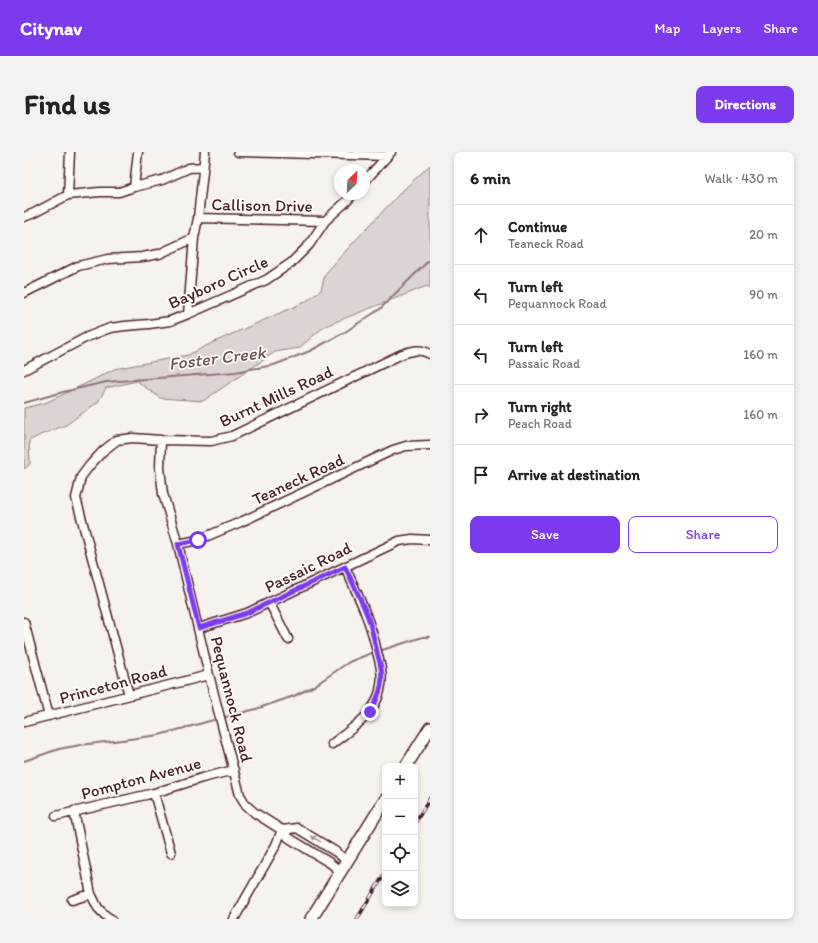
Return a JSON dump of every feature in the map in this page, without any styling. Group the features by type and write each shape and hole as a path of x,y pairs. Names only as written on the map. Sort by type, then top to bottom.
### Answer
{"main road":[{"path":"408,763 430,728"},
{"path":"311,919 382,805"}],"street":[{"path":"68,195 70,152"},
{"path":"134,187 138,152"},
{"path":"188,314 194,238 198,218 205,152"},
{"path":"238,152 389,154"},
{"path":"370,175 389,154"},
{"path":"24,217 68,195 119,192 162,180 189,168 203,166"},
{"name":"Bayboro Circle","path":"24,370 87,337 110,328 170,321 266,280 291,263 309,245 325,221 347,200"},
{"name":"Callison Drive","path":"198,218 325,221"},
{"path":"24,293 78,266 108,259 142,257 159,254 194,238"},
{"name":"Burnt Mills Road","path":"130,695 76,498 81,477 103,450 117,440 133,438 211,441 232,436 402,354 416,350 428,352 430,354"},
{"name":"Pequannock Road","path":"161,440 160,468 163,494 178,544 209,675 240,795 246,805 255,813 282,830 289,838 330,863 340,871"},
{"name":"Teaneck Road","path":"178,544 198,540 243,521 393,450 406,446 430,445"},
{"name":"Passaic Road","path":"199,628 247,613 399,541 430,540"},
{"path":"332,744 370,712 376,701 381,686 382,674 374,637 368,618 361,599 345,567"},
{"path":"270,602 288,639"},
{"path":"24,622 49,716"},
{"name":"Princeton Road","path":"24,722 209,675"},
{"name":"Pompton Avenue","path":"56,816 154,793 234,770"},
{"path":"154,793 171,853"},
{"path":"74,812 91,894 98,908 111,919"},
{"path":"234,919 276,845 282,830 297,828 336,852 346,861"},
{"path":"72,900 91,894"}],"shaded area":[{"path":"430,165 430,288 427,286 325,326 299,348 275,352 203,401 160,398 137,381 106,388 98,402 66,425 29,441 30,464 24,469 24,408 45,403 114,369 188,355 305,302 321,290 325,274 352,244 401,192"}],"waterway":[{"name":"Foster Creek","path":"24,403 106,382 235,372 274,365 310,351 345,332 380,309 430,259"},
{"path":"379,651 423,637 430,637"},
{"path":"222,718 256,709 294,696 314,686 349,662 374,652"},
{"path":"24,761 59,749 159,735 217,719"}],"railway":[{"path":"418,818 430,798"},
{"path":"357,919 382,878"}],"route":[{"path":"198,540 178,544 199,628 247,613 345,567 361,599 374,637 380,662 382,674 381,686 376,701 370,712"}]}
